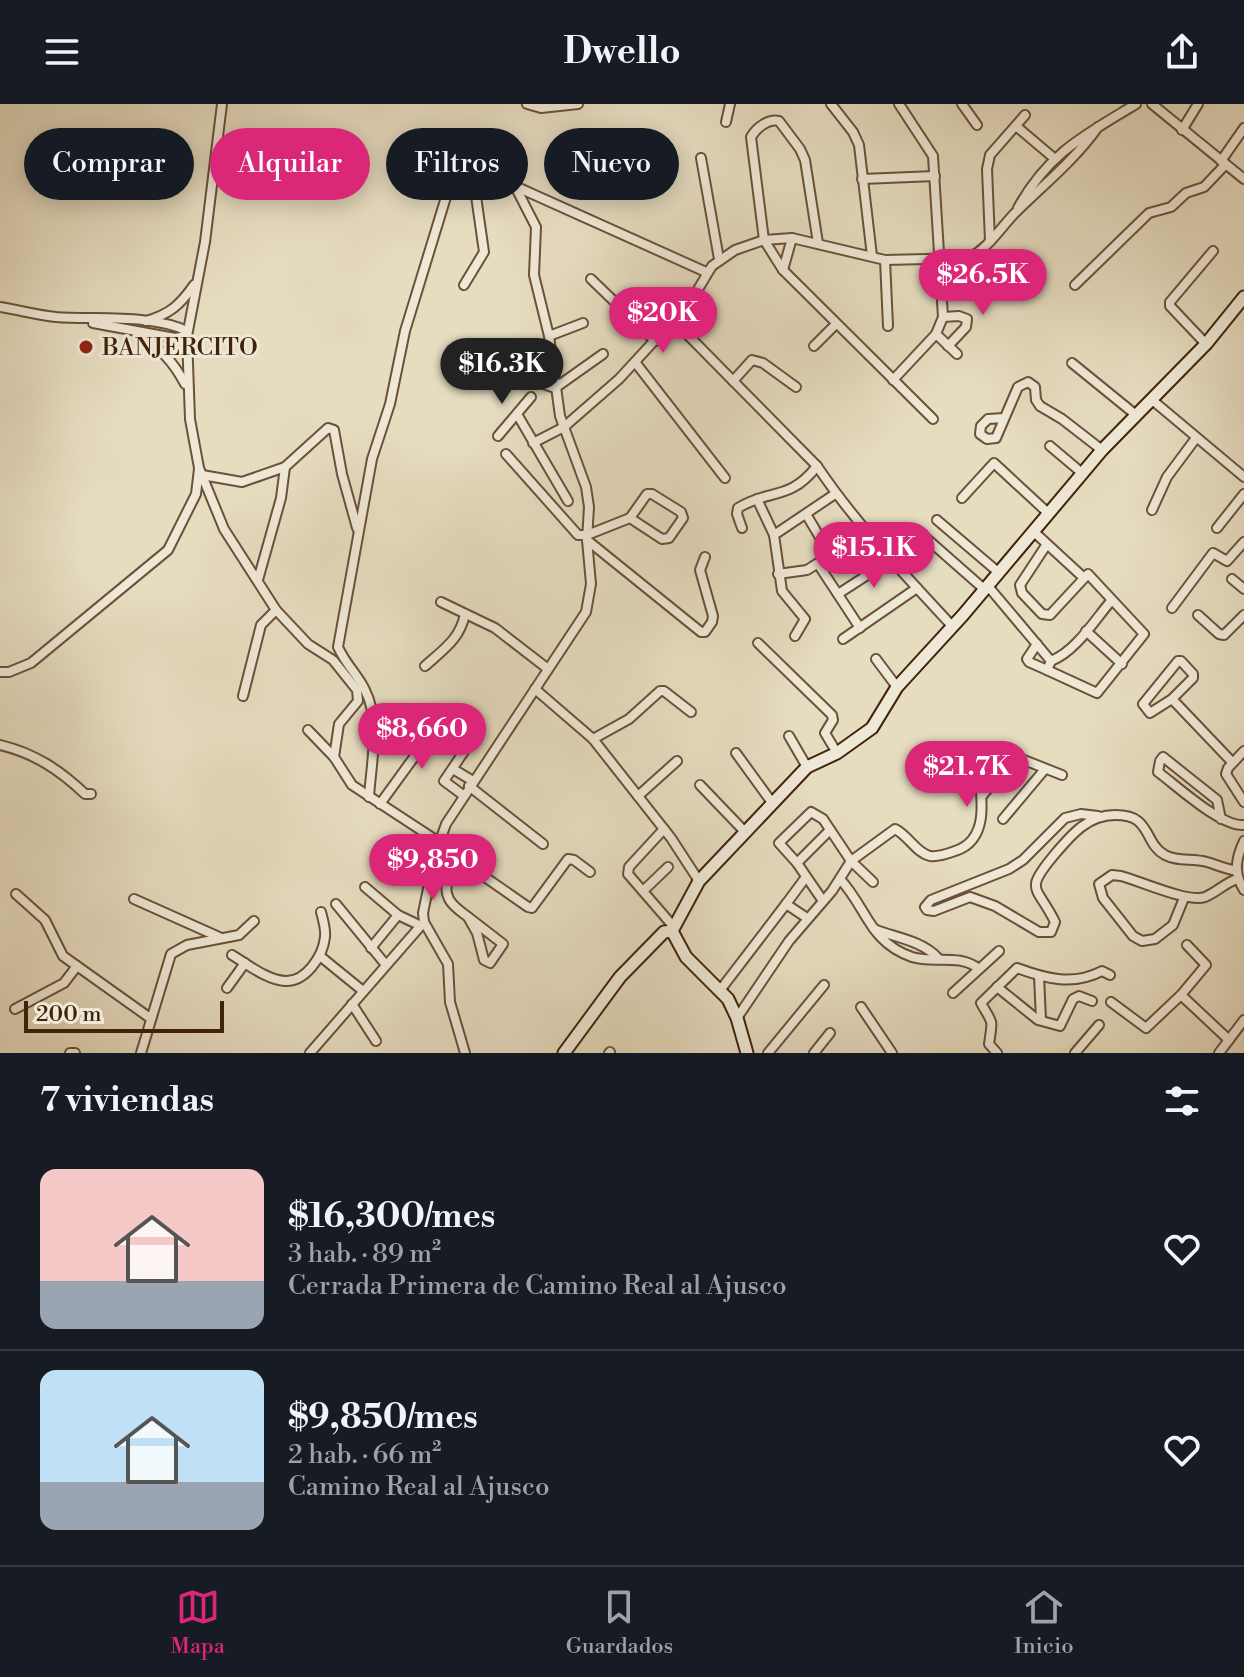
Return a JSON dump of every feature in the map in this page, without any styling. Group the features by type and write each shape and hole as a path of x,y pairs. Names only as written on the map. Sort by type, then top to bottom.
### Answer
{"street":[{"path":"222,104 205,242 187,334 190,419 200,472 224,529 276,610 308,644 333,660 357,690 358,701 339,724 334,757"},
{"path":"527,104 541,108 578,104"},
{"path":"726,122 730,104"},
{"path":"831,104 859,145 872,256"},
{"path":"893,380 936,334 943,317 933,156 899,104"},
{"path":"963,104 977,125"},
{"path":"1016,213 1028,190 1055,159 1080,137 1136,104"},
{"path":"1152,104 1244,179"},
{"path":"1182,130 1198,104"},
{"path":"990,242 987,169 990,155 1025,115"},
{"path":"818,243 805,160 788,131 775,120 759,128 751,137 764,240 783,270 933,419"},
{"path":"1016,126 1055,159"},
{"path":"533,443 564,427 619,379 699,291 706,272 719,259 735,250 764,240 792,238 885,260 969,258 980,252 1064,168 1098,127"},
{"path":"1075,285 1149,213 1171,207 1186,193 1204,187 1244,128"},
{"path":"701,158 719,259"},
{"path":"862,179 935,176"},
{"path":"528,192 706,272"},
{"path":"369,797 372,708 365,688 346,665 338,647 372,459 390,404 405,331 445,200"},
{"path":"464,285 484,252 477,200"},
{"path":"465,1053 450,1002 448,964 422,923 435,855 446,824 463,795 590,602 586,487 564,427 555,388 549,336 534,275 536,227 522,200"},
{"path":"783,270 792,238"},
{"path":"1206,344 1170,306 1170,302 1213,251"},
{"path":"885,260 888,326"},
{"path":"591,279 655,341"},
{"path":"143,322 164,316 180,306 197,281"},
{"path":"565,1053 620,977 664,932 672,928 699,881 807,767 837,753 872,728 897,687 953,627 1102,450 1206,344 1244,297"},
{"path":"0,307 175,338 187,334"},
{"path":"65,317 179,327 187,334"},
{"path":"943,317 967,319 966,327 948,346"},
{"path":"673,320 817,466 835,494 867,532 953,627"},
{"path":"549,336 583,323"},
{"path":"814,346 836,324"},
{"path":"134,331 158,347 174,363 188,389"},
{"path":"936,334 957,354"},
{"path":"555,388 603,354"},
{"path":"733,381 752,360 763,363 796,387"},
{"path":"635,362 725,478"},
{"path":"1072,363 1136,415"},
{"path":"505,371 555,388"},
{"path":"1004,418 1020,384 1028,382 1035,387 1040,406 1102,450"},
{"path":"498,436 531,397"},
{"path":"1151,399 1244,477"},
{"path":"517,414 568,501"},
{"path":"200,472 242,482 285,467 328,428 334,430 342,474 359,532"},
{"path":"1152,510 1167,477 1196,438"},
{"path":"1050,446 1082,473"},
{"path":"506,454 578,535 587,538 701,632 705,632 713,616 700,570 705,557"},
{"path":"962,498 994,463 1048,513"},
{"path":"742,528 738,508 757,499 790,491 817,466"},
{"path":"258,580 281,498 285,467"},
{"path":"0,672 9,672 31,663 168,550 196,494 200,472"},
{"path":"587,538 630,518 647,494 681,512 683,518 669,538 662,539 630,518"},
{"path":"774,535 835,494"},
{"path":"1217,528 1244,494"},
{"path":"757,499 774,535 782,591 805,619 795,636"},
{"path":"806,514 831,556"},
{"path":"937,520 998,572"},
{"path":"1033,531 1084,578"},
{"path":"778,574 807,570 867,532"},
{"path":"926,538 986,587 1037,644 1049,665"},
{"path":"1172,608 1213,553 1227,561 1244,542"},
{"path":"1037,644 1027,659 1029,662 1049,665 1097,693 1144,634 1088,574 1050,615 1042,614 1022,593 1020,585 1047,544"},
{"path":"838,594 892,559"},
{"path":"818,564 860,628"},
{"path":"1232,579 1244,589"},
{"path":"843,639 917,588"},
{"path":"1049,665 1086,631 1111,601"},
{"path":"441,602 495,628 548,669"},
{"path":"243,696 261,625 276,610"},
{"path":"425,666 462,630 465,614"},
{"path":"1198,615 1224,635 1244,615"},
{"path":"1086,631 1122,664"},
{"path":"758,643 832,715 833,720 825,733 837,753"},
{"path":"876,659 897,687"},
{"path":"1181,661 1193,678 1172,699 1150,713 1143,704 1181,661"},
{"path":"535,689 593,739 664,829 699,881"},
{"path":"593,739 629,719 660,691 691,712"},
{"path":"1172,699 1232,762"},
{"path":"380,804 441,720"},
{"path":"308,730 334,757 352,785 532,908 568,859 590,872"},
{"path":"789,736 807,767"},
{"path":"0,745 35,755 73,781 85,794 91,794"},
{"path":"463,795 444,781 465,750"},
{"path":"1244,751 1232,762 1226,774 1240,787 1244,802"},
{"path":"736,753 773,804"},
{"path":"1221,819 1217,800 1163,757 1158,772 1221,819 1238,826 1244,825"},
{"path":"982,796 1014,759"},
{"path":"737,1018 851,861 895,829 925,854 937,856 964,848 970,842 982,816 980,764 1014,759 1062,775"},
{"path":"638,796 677,761"},
{"path":"453,769 543,844"},
{"path":"1003,819 1045,769"},
{"path":"700,785 746,833"},
{"path":"823,901 779,843 811,812 823,819 851,861 873,882"},
{"path":"1098,816 1080,827 1040,872 1035,891 1055,922 1051,932 1039,932 995,906 970,897 934,911 925,907 931,900 1009,869 1023,860 1065,818 1081,814 1129,816 1138,820 1161,853 1176,859 1207,862 1237,875"},
{"path":"664,829 629,867 628,874 672,928 686,957 721,989 737,1018 747,1053"},
{"path":"797,863 830,830"},
{"path":"1244,841 1236,863 1237,875 1244,890"},
{"path":"435,855 449,866 447,890 450,901 503,944 490,963 484,960 477,933 468,917"},
{"path":"643,891 668,867"},
{"path":"1184,898 1173,925 1155,939 1142,941 1133,936 1103,898 1099,884 1112,875 1121,876 1184,898 1206,896 1237,875"},
{"path":"721,989 806,877"},
{"path":"840,879 859,903 869,926 881,939 910,956 966,961 979,969"},
{"path":"365,887 398,915 422,923"},
{"path":"16,894 45,920 57,947 77,966 150,1018"},
{"path":"134,899 220,938"},
{"path":"336,904 386,965"},
{"path":"786,904 807,918"},
{"path":"232,955 276,979 286,981 298,978 320,956 326,932 321,912"},
{"path":"371,948 398,915"},
{"path":"141,1053 171,954 187,945 239,935 254,921"},
{"path":"310,1053 422,923"},
{"path":"869,926 930,949 938,958"},
{"path":"1111,1002 1146,1028 1205,970 1206,965 1187,945"},
{"path":"953,993 999,951"},
{"path":"320,956 363,991"},
{"path":"227,988 245,963"},
{"path":"15,1009 64,983 77,966"},
{"path":"997,1053 989,1044 993,1023 991,1016 981,1003 1017,968 1066,982 1091,977 1102,971 1110,975"},
{"path":"1039,976 1041,1020"},
{"path":"768,1053 824,985"},
{"path":"997,987 1041,1020 1060,1026 1073,999 1079,996 1092,1001"},
{"path":"1181,995 1229,1040"},
{"path":"352,1004 376,1041"},
{"path":"861,1007 892,1053"},
{"path":"1219,1053 1244,1020"},
{"path":"1075,1053 1099,1025"},
{"path":"814,1053 830,1033"}],"place":[{"name":"BANJERCITO","path":"86,347"}]}
